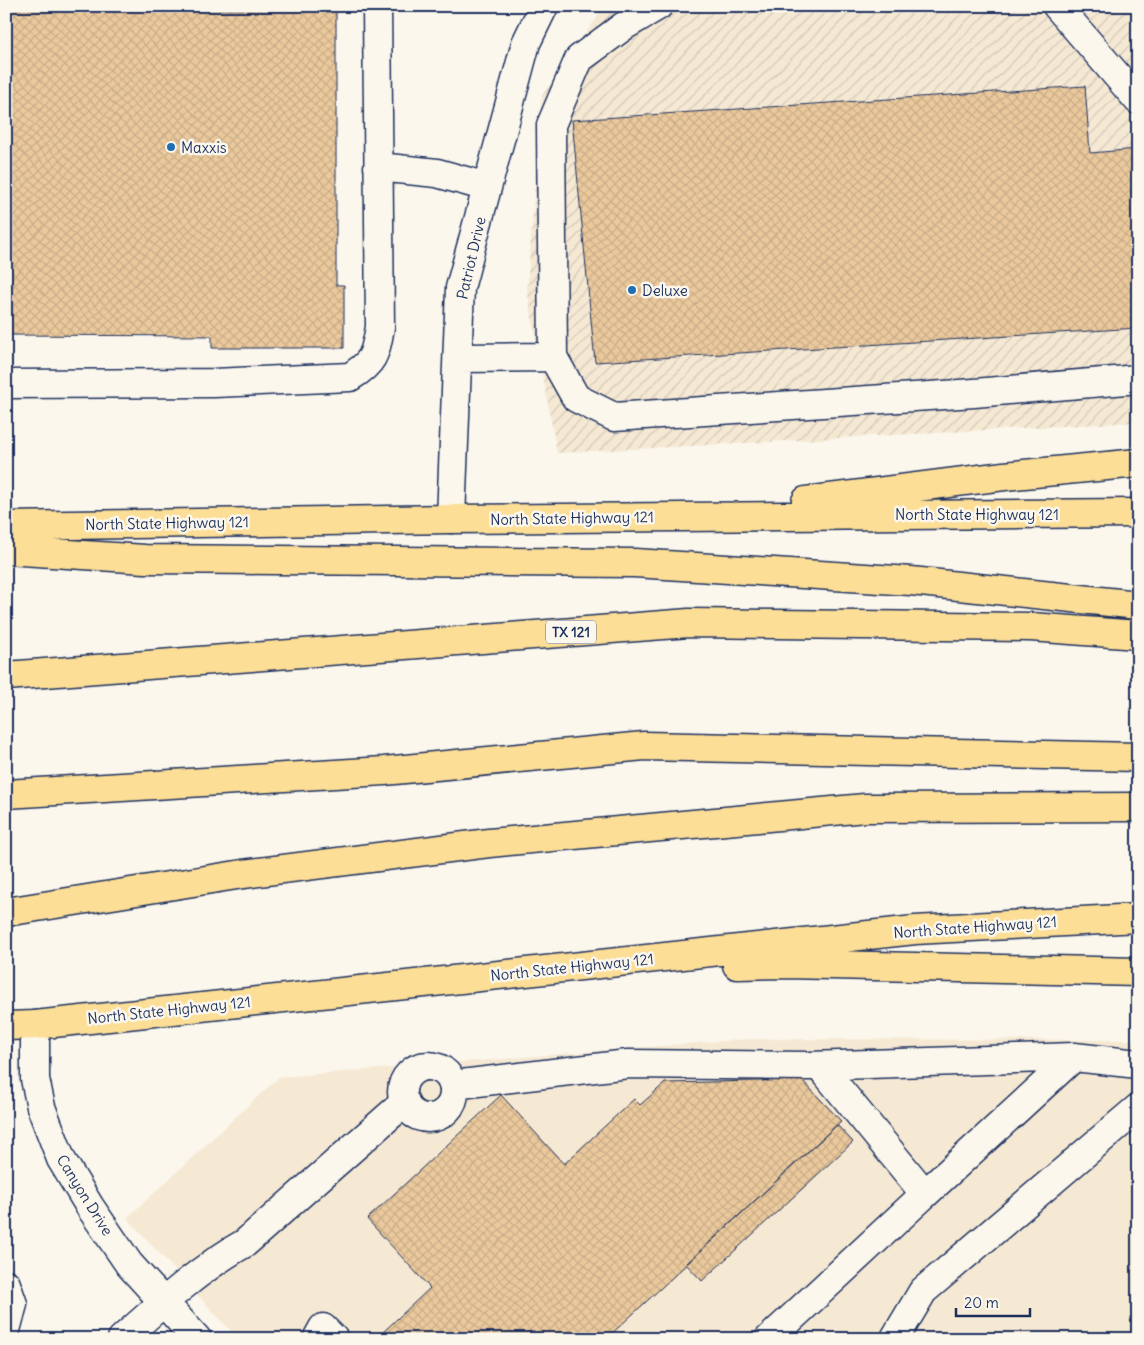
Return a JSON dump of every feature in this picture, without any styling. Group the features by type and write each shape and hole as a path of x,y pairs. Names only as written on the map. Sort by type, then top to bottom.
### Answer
{"main road":[{"path":"682,516 1004,476 1138,463"},
{"name":"North State Highway 121","path":"6,526 682,516 1138,513"},
{"path":"6,550 145,558 635,563 911,581 1138,605"},
{"name":"TX 121","path":"6,676 689,622 1031,627 1138,634"},
{"path":"6,794 384,770 644,746 1138,757"},
{"path":"6,912 243,874 519,840 865,808 1138,807"},
{"name":"North State Highway 121","path":"6,1026 35,1025 915,930 1138,918"},
{"path":"558,968 787,964 1138,972"}],"street":[{"path":"6,384 214,383 350,378 366,367 376,352 380,327 377,6"},
{"name":"Patriot Drive","path":"452,519 460,288 526,43 544,6"},
{"path":"658,6 624,26 579,59 551,125 553,356 576,398 614,417 1138,380"},
{"path":"1057,6 1138,100"},
{"path":"378,167 436,173 488,187"},
{"path":"458,358 553,356"},
{"name":"Canyon Drive","path":"35,1025 35,1078 41,1107 61,1159 129,1264 197,1339"},
{"path":"453,1085 628,1064 820,1066 1074,1057 1138,1064"},
{"path":"769,1339 1074,1057"},
{"path":"426,1066 443,1070 453,1085 454,1094 451,1104 437,1116 428,1118 418,1116 410,1110 405,1102 402,1090 404,1081 410,1074 426,1066"},
{"path":"820,1066 925,1194"},
{"path":"122,1339 163,1302 227,1253 245,1243 405,1102"},
{"path":"901,1339 894,1338 922,1290 1138,1108"},
{"path":"6,1284 13,1304 6,1330"},
{"path":"317,1339 324,1328 334,1339"}],"shaded area":[{"path":"605,6 1124,6 1138,22 1138,422 557,453 527,290 542,96"},
{"path":"746,1039 1138,1040 1138,1339 238,1339 127,1218 279,1077"}],"building":[{"name":"Maxxis","path":"6,8 336,10 336,285 344,285 344,348 212,348 212,336 6,335"},
{"path":"1085,86 1090,153 1138,149 1138,328 595,362 572,120"},
{"path":"802,1080 841,1121 606,1339 388,1339 382,1333 430,1288 367,1219 501,1095 564,1164 634,1099 640,1105 665,1083"},
{"path":"837,1125 853,1142 702,1281 686,1264"}],"place":[{"name":"Maxxis","path":"171,147"},
{"name":"Deluxe","path":"632,290"}]}
